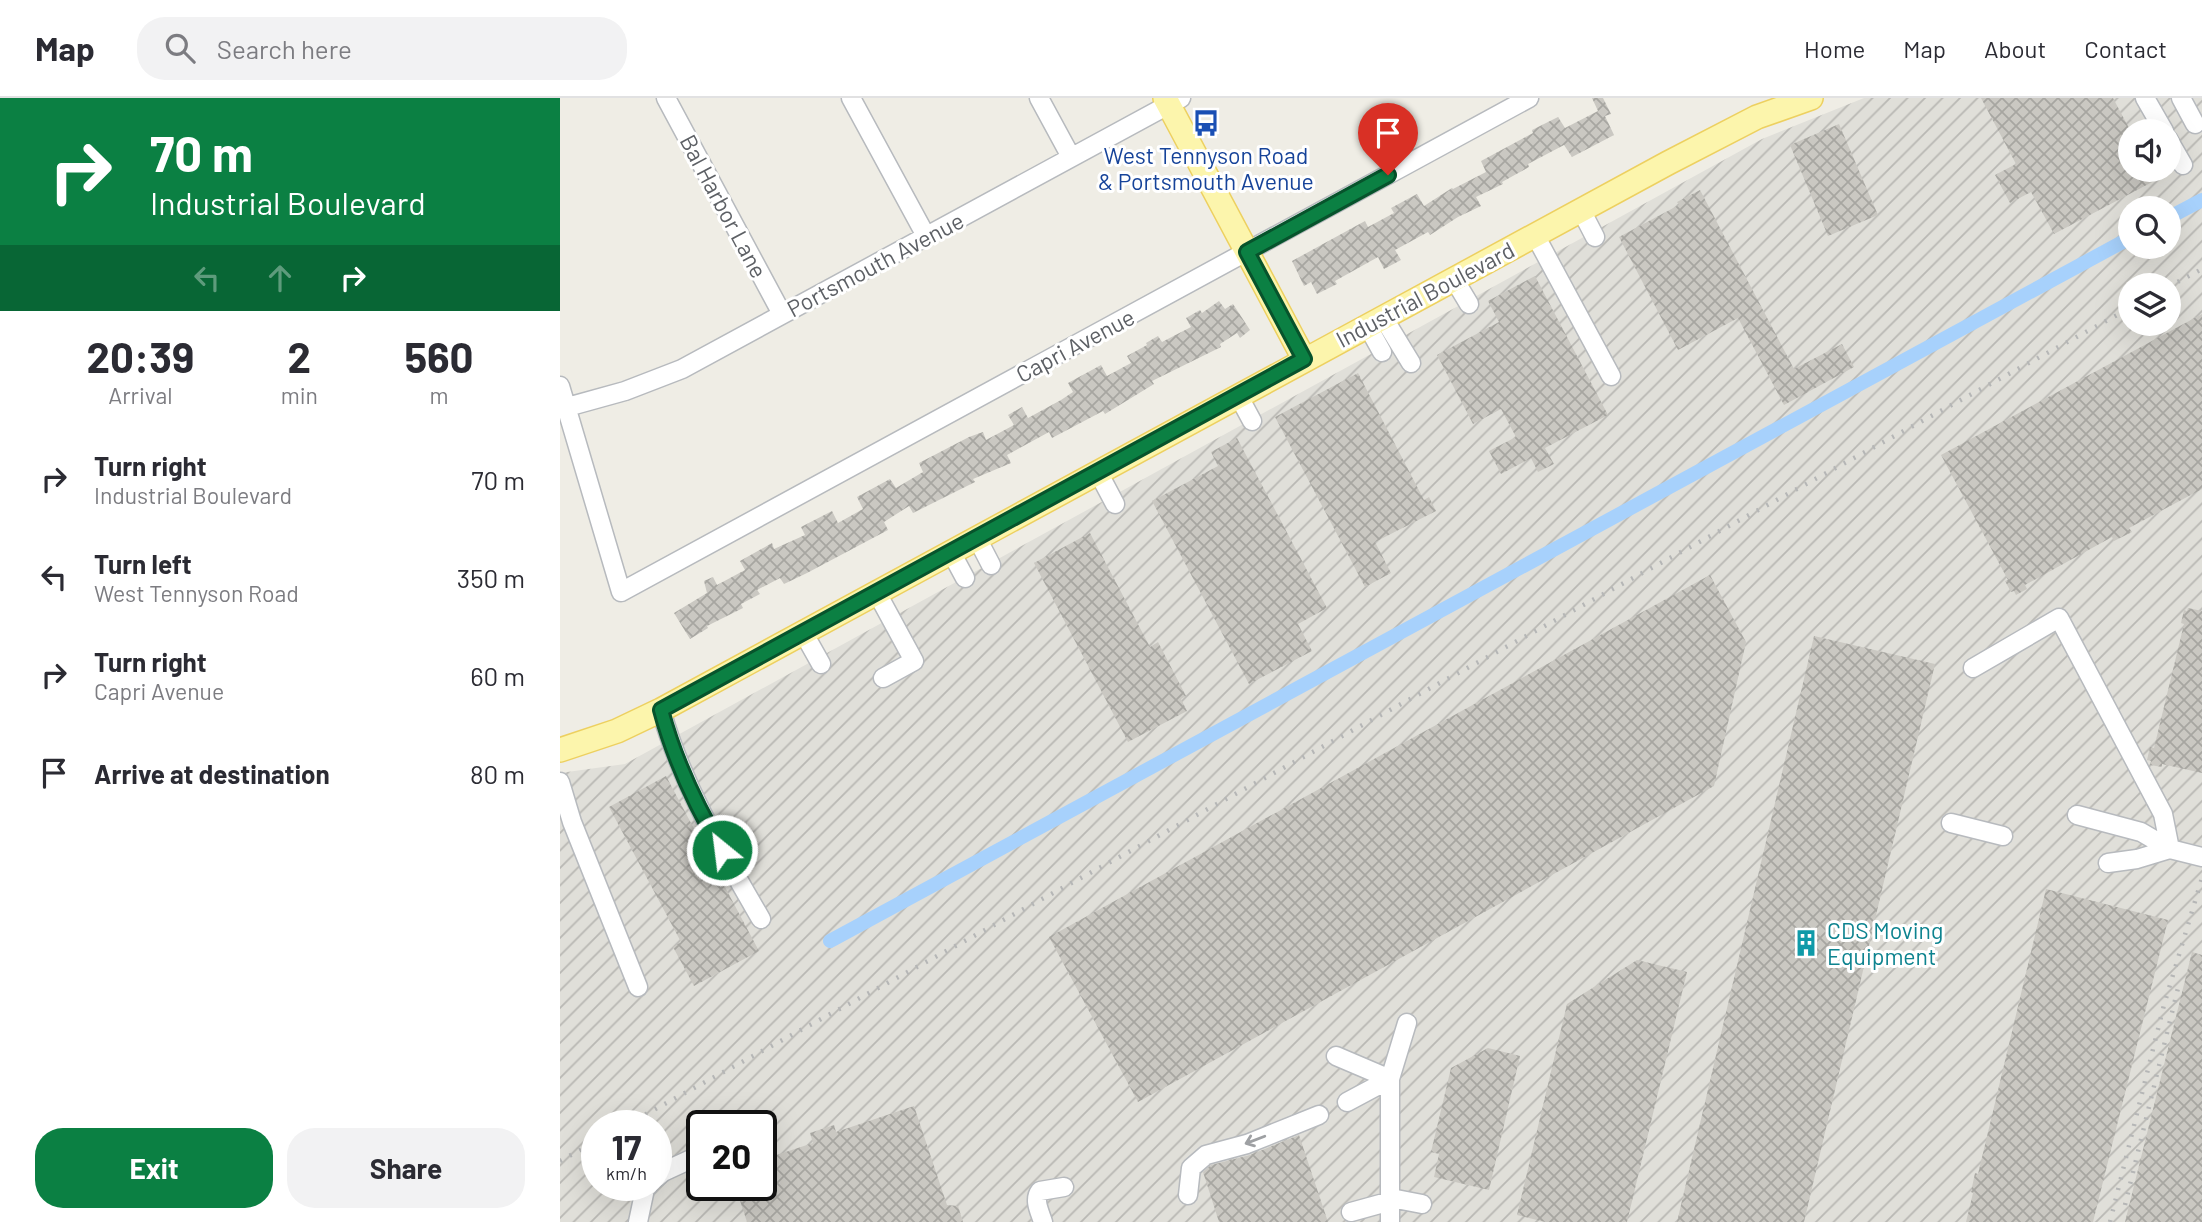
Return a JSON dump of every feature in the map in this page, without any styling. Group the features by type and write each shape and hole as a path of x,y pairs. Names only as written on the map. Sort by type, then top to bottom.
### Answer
{"main road":[{"name":"Industrial Boulevard","path":"560,750 617,731 661,710 1535,235 1757,117 1811,98"},
{"path":"1171,100 1304,359"}],"street":[{"name":"Bal Harbor Lane","path":"666,98 782,314"},
{"path":"851,98 926,236"},
{"path":"1039,98 1071,157"},
{"name":"Capri Avenue","path":"563,408 621,592 1529,98"},
{"path":"2145,98 2157,119"},
{"path":"2181,98 2195,124"},
{"name":"Portsmouth Avenue","path":"563,408 625,391 682,369 1171,100"},
{"path":"2181,162 2183,165"},
{"path":"1581,211 1595,237"},
{"path":"1535,235 1611,376"},
{"path":"1454,279 1469,304"},
{"path":"1375,321 1382,352"},
{"path":"1375,321 1411,363"},
{"path":"560,386 563,408"},
{"path":"1238,395 1252,421"},
{"path":"1098,472 1115,504"},
{"path":"977,538 991,565"},
{"path":"951,552 965,578"},
{"path":"877,593 914,661 883,678"},
{"path":"1973,668 2059,618 2163,814 2170,849"},
{"path":"803,632 821,664"},
{"path":"661,710 671,745 708,828 761,919"},
{"path":"560,782 572,822 638,987"},
{"path":"2077,815 2141,832 2170,849 2202,857"},
{"path":"1951,823 2003,836"},
{"path":"2108,863 2137,859 2170,849"},
{"path":"1390,1222 1390,1079 1408,1023"},
{"path":"1336,1056 1390,1079"},
{"path":"1347,1102 1390,1079"},
{"path":"1188,1195 1191,1168 1206,1155 1247,1143 1319,1115"},
{"path":"1043,1222 1037,1194 1040,1191 1064,1187"},
{"path":"1351,1212 1391,1199 1422,1204"},
{"path":"638,1222 642,1201"}],"shaded area":[{"path":"1864,98 2202,98 2202,1222 560,1222 560,773 625,764 1762,139"}],"building":[{"path":"1592,98 1603,98 1611,114 1605,116 1614,135 1572,157 1564,145 1528,164 1529,167 1502,182 1503,184 1476,197 1481,206 1430,235 1428,232 1395,250 1401,260 1384,269 1378,257 1317,294 1311,282 1304,286 1292,261 1365,221 1368,227 1394,213 1391,208 1417,194 1424,206 1452,188 1486,172 1481,161 1533,133 1532,130 1558,117 1565,128 1598,111"},
{"path":"1981,98 2113,98 2124,119 2118,119 2118,182 2152,182 2126,196 2118,196 2118,200 2054,234 2031,192 2010,203 1995,175 2016,164"},
{"path":"1839,124 1878,215 1828,236 1790,145"},
{"path":"1700,190 1794,369 1842,344 1854,367 1784,405 1738,318 1678,350 1619,237 1679,205 1677,202"},
{"path":"1535,276 1608,415 1545,448 1554,464 1538,472 1531,458 1501,474 1489,451 1516,437 1501,409 1473,424 1437,355 1499,322 1488,301"},
{"path":"1219,301 1225,309 1233,304 1250,330 1240,338 1237,333 1220,344 1221,347 1152,381 1154,384 1105,414 1103,411 1052,438 1049,432 1007,455 1011,463 973,479 975,482 913,513 909,506 884,522 888,530 784,584 780,578 757,590 760,594 741,604 743,608 707,626 708,628 690,639 674,613 707,593 704,581 713,577 717,585 745,570 740,561 772,543 774,549 805,535 801,527 832,511 838,523 863,509 857,497 890,479 896,488 923,472 919,463 969,437 983,432 986,440 1014,425 1008,415 1022,407 1028,418 1073,392 1068,383 1101,365 1107,376 1131,363 1127,356 1158,336 1162,342 1191,327 1186,318 1200,310 1202,313"},
{"path":"2202,314 2202,489 2129,528 2132,532 2114,541 2112,537 2025,585 2027,589 2016,595 2014,591 2011,592 2005,581 2008,580 1941,455 2161,336 2181,336 2181,325"},
{"path":"1358,373 1424,500 1429,497 1436,511 1375,542 1391,573 1365,587 1275,417"},
{"path":"1237,438 1327,608 1298,624 1312,651 1249,684 1152,501 1218,466 1211,452"},
{"path":"1090,533 1150,647 1158,642 1186,696 1181,699 1187,711 1128,742 1034,563"},
{"path":"1710,575 1746,642 1714,786 1138,1102 1049,937"},
{"path":"2188,608 2202,611 2202,773 2162,764 2162,767 2150,765 2151,761 2147,760 2150,747 2154,748 2184,624 2181,623 2184,610 2187,611"},
{"name":"CDS Moving Equipment","path":"1814,636 1935,664 1804,1222 1677,1222"},
{"path":"666,776 759,951 694,986 673,947 681,942 609,807"},
{"path":"2046,889 2168,920 2093,1222 1966,1222 1975,1173 1978,1174"},
{"path":"2192,952 2202,955 2202,1222 2125,1222"},
{"path":"1637,960 1687,972 1627,1222 1545,1222 1517,1215 1567,1004"},
{"path":"1488,1048 1520,1056 1489,1190 1434,1177 1439,1154 1431,1152 1451,1068"},
{"path":"914,1106 947,1205 958,1206 963,1222 747,1222 740,1201 777,1201 777,1155 813,1143 810,1133 834,1125 836,1132"},
{"path":"1299,1135 1328,1222 1219,1222 1203,1172 1211,1165 1250,1155"}],"waterway":[{"path":"2181,211 2202,200"},
{"path":"830,941 2118,244"}],"railway":[{"path":"2181,280 2202,269"},
{"path":"654,1110 2118,315"},
{"path":"2110,1222 2164,1005 2202,878"},
{"path":"2125,1205 2179,984"},
{"path":"560,1161 581,1150"}],"place":[{"name":"West Tennyson Road & Portsmouth Avenue","path":"1206,123"},
{"name":"CDS Moving Equipment","path":"1806,943"}],"route":[{"path":"722,850 708,828 671,745 661,710 1304,359 1247,252 1388,175"}]}
